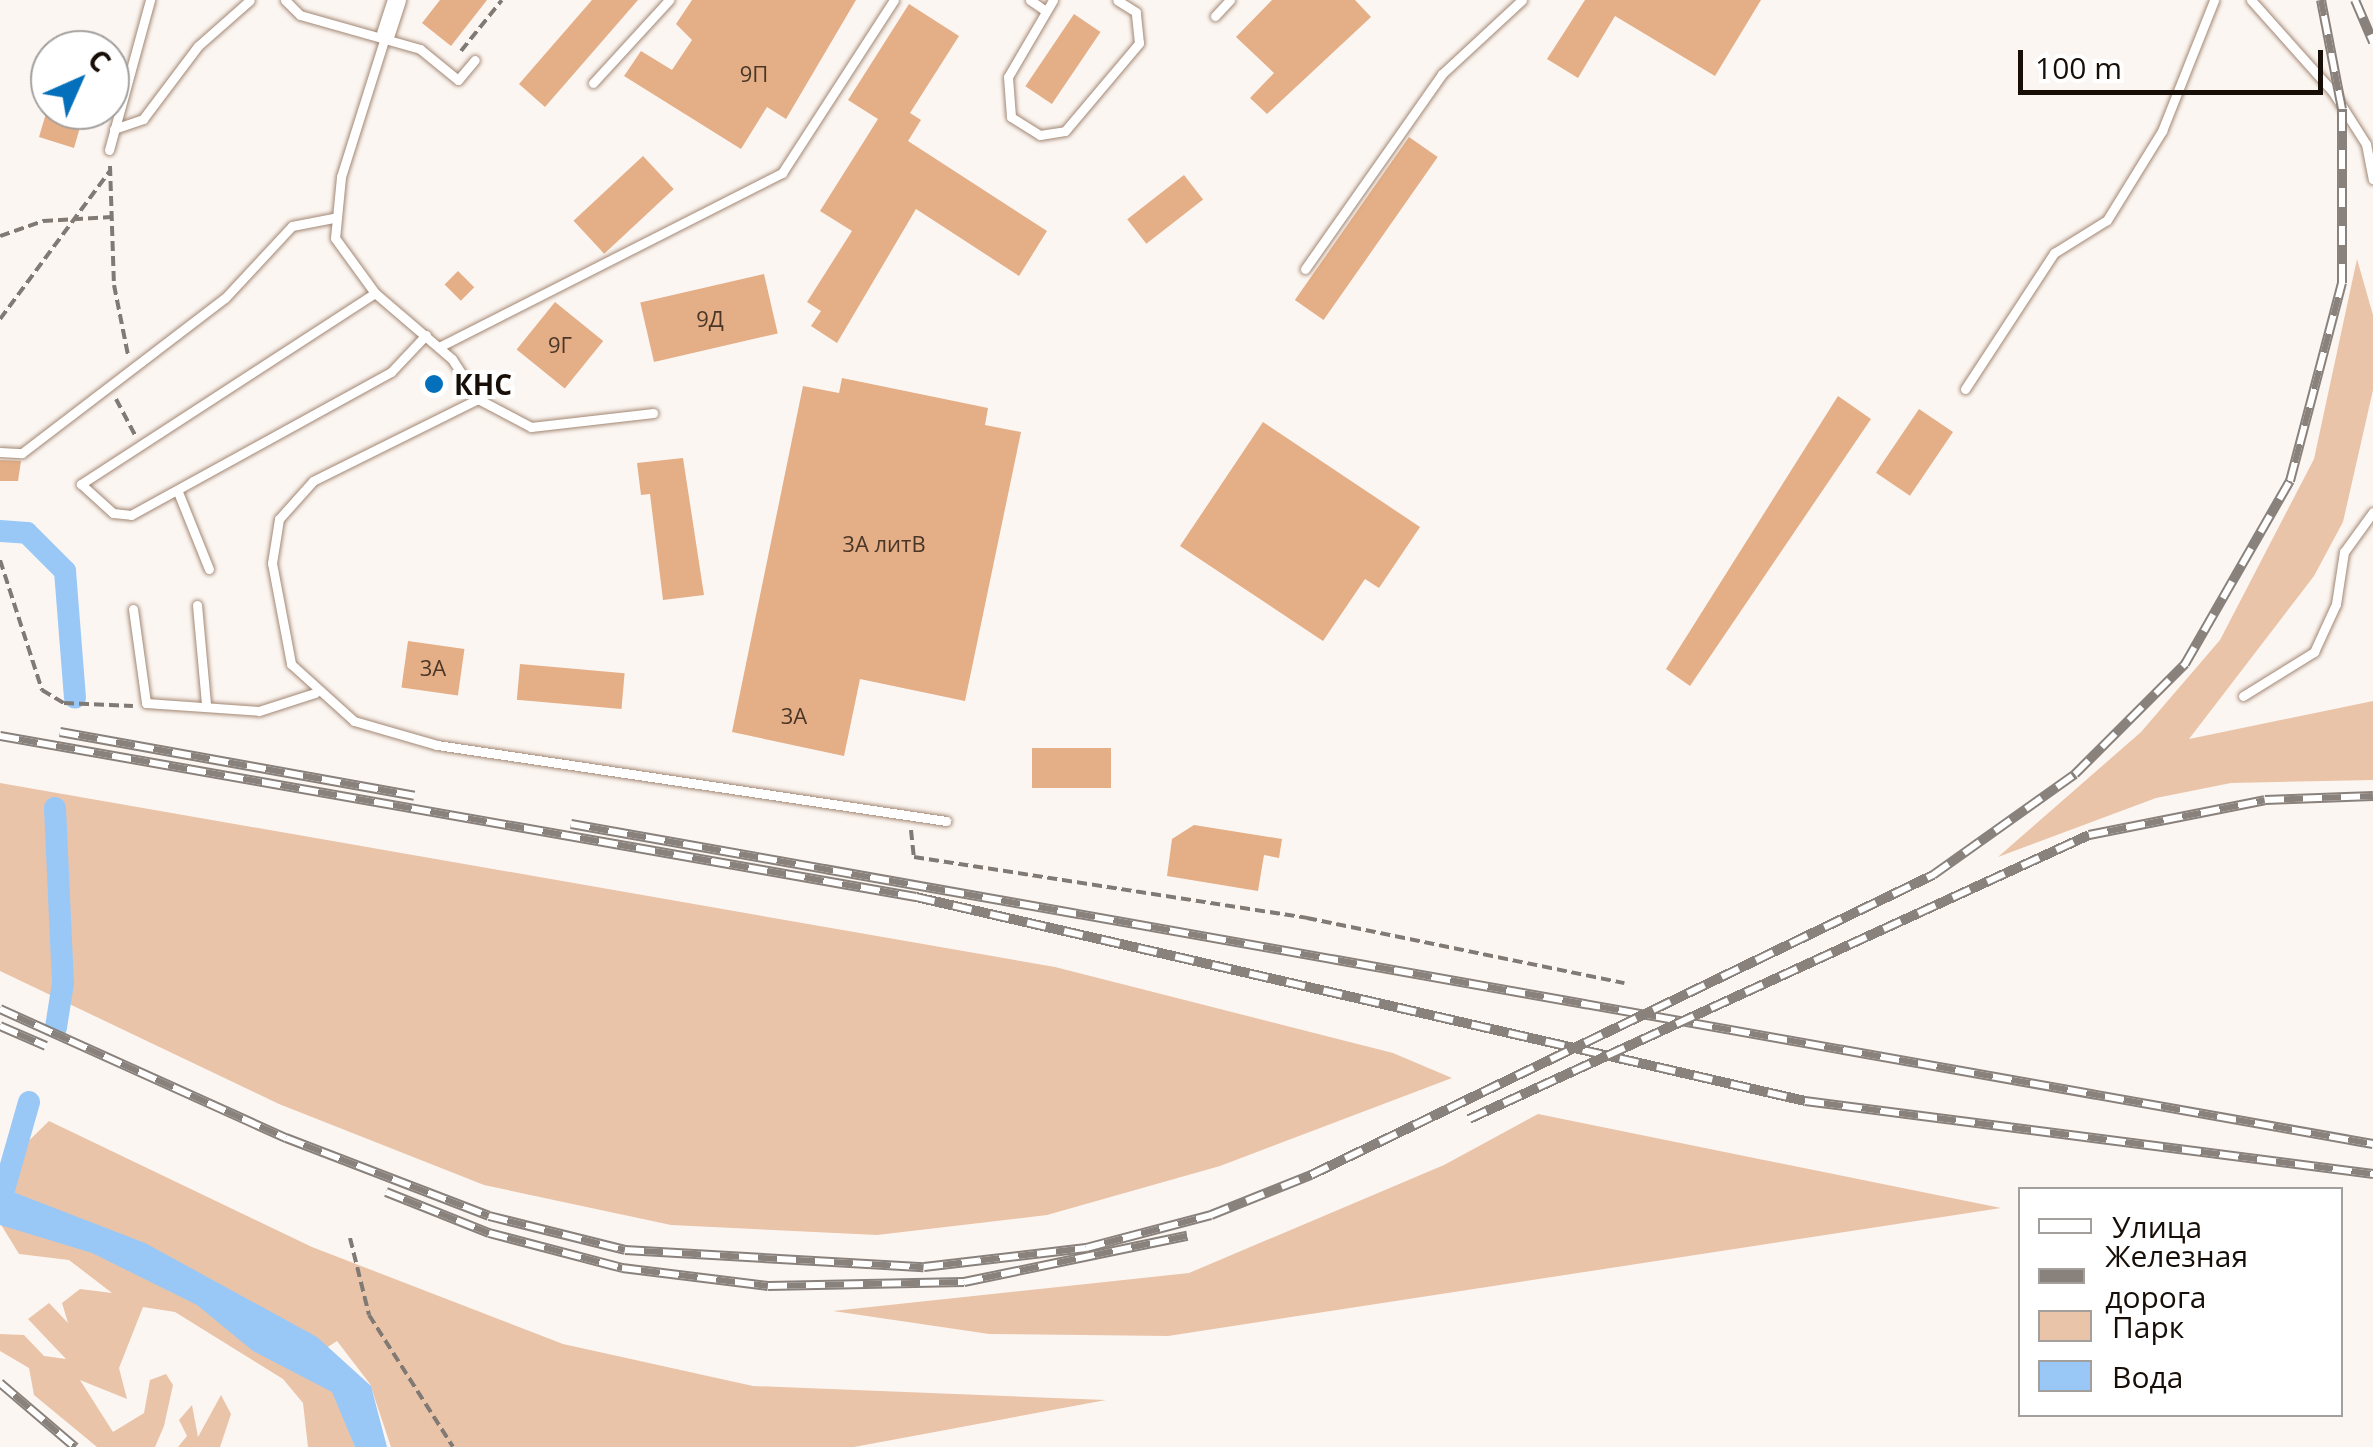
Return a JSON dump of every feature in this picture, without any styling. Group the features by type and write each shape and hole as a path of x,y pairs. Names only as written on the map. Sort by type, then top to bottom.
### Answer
{"street":[{"path":"386,34 397,0"}],"lane":[{"path":"130,72 150,0"},
{"path":"130,124 143,119 198,46 250,0"},
{"path":"285,0 300,15 386,34 458,80 475,60"},
{"path":"593,82 669,0"},
{"path":"438,347 782,173 894,0"},
{"path":"1030,0 1046,10"},
{"path":"1053,0 1008,77 1011,117 1040,135 1065,131 1139,43 1136,12 1118,0"},
{"path":"1215,16 1230,0"},
{"path":"1305,269 1442,74 1522,0"},
{"path":"1965,390 2054,253 2107,220 2162,131 2214,0"},
{"path":"2251,0 2332,92 2366,144 2373,180"},
{"path":"386,34 333,218 335,238 374,293 438,347 478,398 530,427 653,413"},
{"path":"109,150 114,130"},
{"path":"0,452 22,453 130,364 225,298 292,226 333,218"},
{"path":"374,293 81,484 113,512 131,514 178,492 391,372 426,335"},
{"path":"478,398 313,481 279,519 276,616 292,664 315,693 354,720 437,744 946,821"},
{"path":"178,492 209,569"},
{"path":"2243,696 2314,652 2336,604 2344,552 2373,512"},
{"path":"196,605 206,704"},
{"path":"134,610 146,703 206,704 259,711 315,693"}],"path":[{"path":"446,70 502,0"},
{"path":"109,150 112,217 130,364"},
{"path":"0,319 70,219 110,171"},
{"path":"0,236 70,219 112,217"},
{"path":"108,383 140,444"},
{"path":"0,560 42,690 64,703 146,703"},
{"path":"909,816 914,858 1307,918 1624,982"},
{"path":"350,1238 369,1315 453,1447"}],"green space":[{"path":"2357,259 2373,315 2373,390 2343,522 2314,576 2189,739 2373,701 2373,780 2231,783 2156,798 1998,857 2141,732 2220,640 2314,459"},
{"path":"0,783 1055,967 1393,1053 1452,1078 1220,1166 1047,1215 877,1235 671,1225 484,1185 279,1104 0,971"},
{"path":"1538,1114 2001,1208 1168,1336 989,1334 833,1311 1189,1273 1444,1165"},
{"path":"49,1121 312,1247 563,1344 753,1386 1106,1400 854,1447 391,1447 370,1384 337,1341 320,1352 355,1447 308,1447 303,1403 283,1379 175,1312 143,1307 119,1368 127,1399 80,1380 113,1432 144,1413 150,1380 166,1374 173,1385 164,1426 155,1447 97,1447 34,1395 29,1368 0,1351 0,1334 24,1335 44,1356 66,1359 28,1319 49,1303 68,1323 62,1303 80,1289 112,1293 69,1260 19,1254 0,1223 0,1169"},
{"path":"221,1395 231,1414 220,1447 178,1447 187,1436 179,1420 192,1405 198,1437"}],"water":[{"path":"0,1187 145,1243 317,1337 371,1386 387,1447 355,1447 332,1392 253,1351 197,1305 92,1253 0,1225"}],"building":[{"path":"440,0 487,0 451,46 422,23"},
{"path":"592,0 638,0 545,107 519,84"},
{"path":"692,0 856,0 786,119 767,107 741,149 624,76 641,51 672,70 692,40 676,24"},
{"path":"1272,0 1355,0 1371,17 1267,114 1250,98 1274,73 1236,37"},
{"path":"1585,0 1761,0 1715,76 1615,16 1578,78 1547,59"},
{"path":"909,4 959,36 910,113 921,120 908,141 1047,231 1019,276 916,209 837,343 811,326 821,311 807,302 852,231 820,211 878,119 848,100"},
{"path":"1074,14 1101,32 1052,104 1025,86"},
{"path":"41,130 79,130 74,148 39,137"},
{"path":"1409,137 1438,157 1324,320 1295,300"},
{"path":"643,156 674,189 604,254 574,221"},
{"path":"1184,175 1203,199 1146,244 1127,219"},
{"path":"458,271 474,287 461,301 445,284"},
{"path":"764,274 778,333 654,362 640,303"},
{"path":"555,302 603,341 565,388 517,349"},
{"name":"КНС","path":"434,372 443,375 443,393 434,396 425,393 422,384 425,375"},
{"path":"842,378 988,408 985,425 1021,432 965,701 860,679 844,756 732,732 803,386 839,393"},
{"path":"1838,396 1871,419 1690,686 1666,669"},
{"path":"1919,409 1953,432 1910,496 1876,473"},
{"path":"1263,422 1420,527 1379,588 1365,579 1323,641 1180,546"},
{"path":"683,458 704,595 663,600 650,494 641,495 637,463"},
{"path":"0,460 21,461 18,481 0,481"},
{"path":"408,641 464,649 458,695 401,688"},
{"path":"520,664 625,673 621,709 517,700"},
{"path":"1032,748 1111,748 1111,788 1032,788"},
{"path":"1194,825 1282,839 1279,858 1264,855 1258,891 1167,876 1172,839"}],"waterway":[{"path":"0,531 27,533 65,571 75,698"},
{"path":"55,808 63,983 56,1027"},
{"path":"0,1204 29,1102"}],"railway":[{"path":"0,1009 286,1138 489,1216 625,1250 924,1267 1086,1248 1211,1215 1311,1175 1933,875 2075,774 2185,664 2290,481 2342,283 2342,109 2321,0"},
{"path":"2355,0 2373,42"},
{"path":"60,732 414,796"},
{"path":"0,736 916,897 1805,1101 2373,1174"},
{"path":"1469,1119 2089,835 2265,800 2373,796"},
{"path":"571,824 2373,1144"},
{"path":"0,1026 46,1046"},
{"path":"386,1192 489,1233 622,1268 768,1286 964,1282 1187,1236"},
{"path":"0,1383 75,1447"}],"place":[{"name":"КНС","path":"434,384"}]}
